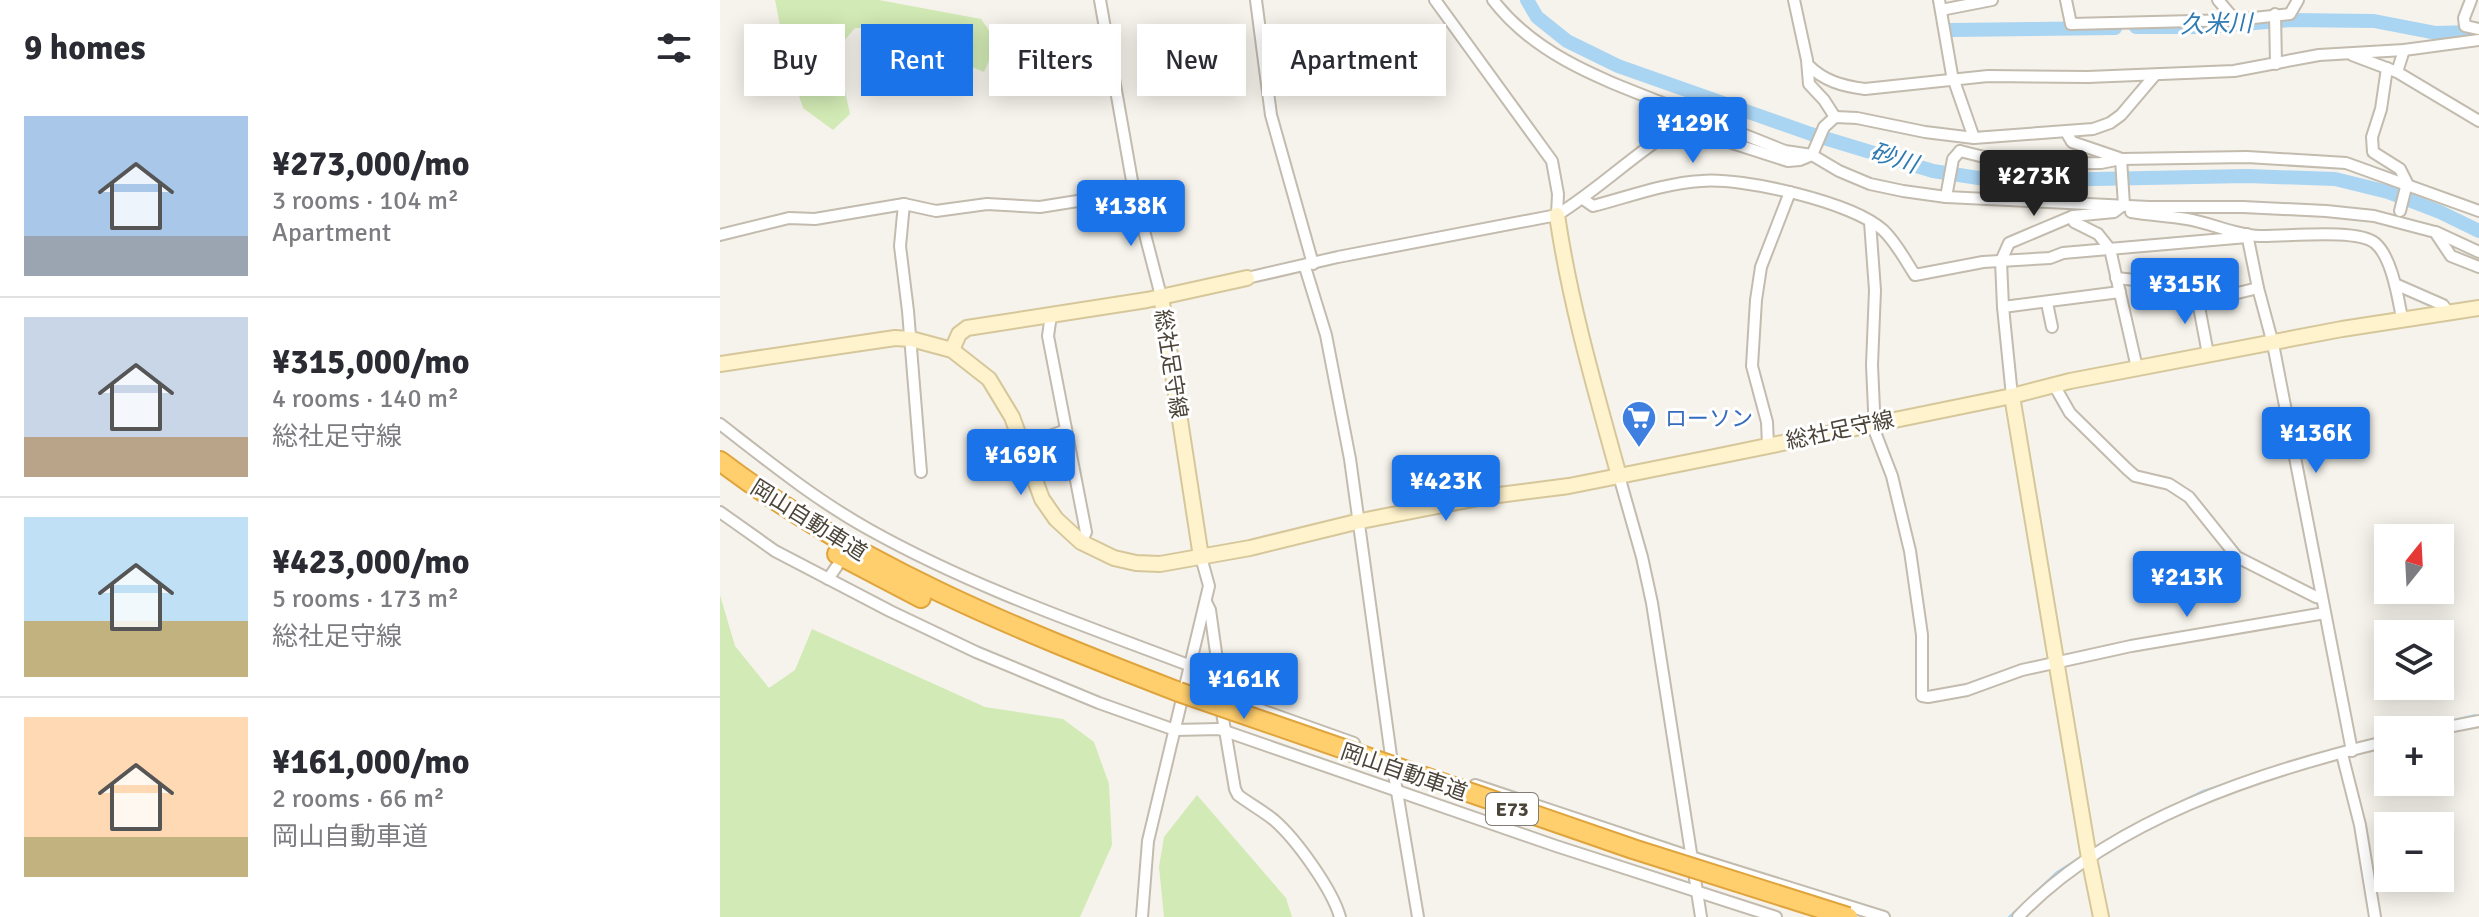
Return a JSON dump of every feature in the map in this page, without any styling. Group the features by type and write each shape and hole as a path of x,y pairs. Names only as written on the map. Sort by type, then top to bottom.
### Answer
{"highway":[{"name":"岡山自動車道","path":"720,461 806,521 879,564 945,597 1177,697 1484,812 1808,917"},
{"name":"岡山自動車道","path":"720,476 800,531 900,588 1051,655 1633,849 1844,911"}],"main road":[{"path":"1557,215 1577,323 1619,476"},
{"path":"1161,296 1247,278"},
{"name":"総社足守線","path":"952,350 959,334 967,328 1161,296 1201,557"},
{"name":"総社足守線","path":"720,364 895,338 952,350 989,379 1012,417 1042,499 1056,519 1095,551 1136,563 1160,564 1250,548 1356,522 1507,492 1569,486 1619,476 2208,354 2402,318 2479,308"},
{"path":"2012,396 2101,917"}],"street":[{"path":"1100,0 1134,192 1161,296"},
{"path":"1256,0 1271,115 1326,335 1350,459 1356,522 1396,792 1401,804 1418,917"},
{"path":"1435,0 1545,149 1556,173 1557,215"},
{"path":"1493,0 1525,33 1554,55 1595,76 1785,151 1813,152 1839,171 1870,184 1946,197 2312,210 2382,218 2435,232 2451,256 2479,267"},
{"path":"1794,0 1809,84 1835,117"},
{"path":"1974,138 1954,79 1940,5 1992,0"},
{"path":"2066,0 2071,24 2275,19 2290,14 2298,0"},
{"path":"2218,0 2235,20"},
{"path":"2471,0 2465,12 2465,26 2479,29"},
{"path":"2275,19 2276,64"},
{"path":"1808,65 1820,77 1865,89 1988,76 2234,71 2319,55 2404,50 2479,40"},
{"path":"2400,211 2407,183 2400,169 2373,152 2372,137 2392,70 2404,50"},
{"path":"2346,53 2392,70 2479,121"},
{"path":"1247,278 1557,215 1583,199 1654,141 1676,128 1788,161 1813,152 1824,127 1835,117 1974,138 2066,132 2093,129 2110,123 2155,75"},
{"path":"2066,132 2072,142 2121,159"},
{"path":"1960,151 1981,154 1986,150 1987,138"},
{"path":"1946,197 1953,159 1960,151"},
{"path":"1960,151 2012,164 2247,157 2321,160 2346,163 2479,211"},
{"path":"2121,159 2124,205 2130,211 2186,219 2247,236"},
{"path":"1583,199 1593,206 1699,181 1743,183 1790,192 1828,203 1886,232 1915,275 2001,261 2050,258 2063,253 2247,236 2316,234 2363,238 2374,242 2381,250 2395,284 2402,318"},
{"path":"720,235 789,218 815,219 904,204 936,211 987,204 1040,207 1134,192"},
{"path":"1768,445 1767,422 1752,366 1756,300 1761,267 1790,192"},
{"path":"904,204 900,246 921,472"},
{"path":"2012,396 2001,261 2009,243 2073,216 2114,212 2124,205"},
{"path":"2382,218 2400,211"},
{"path":"2400,211 2435,232 2479,252"},
{"path":"2073,216 2074,222 2098,234 2110,249 2137,368"},
{"path":"1870,222 1875,290 1872,365 1875,432 1892,476 1910,551 1922,635 1922,696 1967,690 2000,676 2131,646 2325,613"},
{"path":"2247,236 2273,344 2325,613 2375,917"},
{"path":"2116,278 2164,283 2223,298 2258,288"},
{"path":"2395,284 2443,305 2448,312"},
{"path":"2196,291 2208,354"},
{"path":"2003,307 2120,292"},
{"path":"2047,303 2052,327"},
{"path":"1051,315 1048,336 1086,532 1081,542"},
{"path":"2054,385 2070,413 2127,469 2146,480 2169,484 2189,497 2237,557 2260,571 2322,598"},
{"path":"720,424 771,465 863,526 963,576 1190,670 1219,695 1844,911 1884,917"},
{"path":"1022,446 1066,430"},
{"path":"1619,476 1652,603 1701,917"},
{"path":"720,512 775,551 828,579 976,652 1099,703 1175,730 1219,729 1396,792 1776,917"},
{"path":"855,538 863,526"},
{"path":"1142,917 1148,841 1209,586 1201,557"},
{"path":"828,579 837,566"},
{"path":"1205,600 1210,610 1219,695 1238,795 1285,831 1321,877 1337,905 1340,917"},
{"path":"2454,726 2479,721"},
{"path":"2018,917 2054,881 2089,858 2207,795 2374,745"},
{"path":"1841,917 1844,911"}],"green space":[{"path":"775,0 879,0 981,19 989,30 989,60 984,72 973,67 973,24 861,24 861,28 855,28 845,40 845,24 780,24"},
{"path":"845,91 850,114 833,130 803,108 799,96 845,96"},
{"path":"720,595 735,646 769,688 795,670 812,629 985,707 1063,719 1094,742 1109,784 1112,845 1080,917 720,917"},
{"path":"1197,795 1286,898 1292,917 1164,917 1159,867 1164,837"}],"waterway":[{"name":"砂川","path":"1527,0 1537,17 1567,41 1618,66 1811,134 1933,171 1998,181 2247,176 2335,179 2388,192 2479,231"},
{"path":"1933,0 1939,26"},
{"name":"久米川","path":"2136,27 2206,27 2290,20 2374,21 2436,33 2469,32 2479,35"},
{"name":"久米川","path":"1951,30 2115,28"},
{"path":"2454,720 2475,715"},
{"path":"2162,811 2203,791 2234,781"},
{"path":"2009,917 2057,872 2079,858"}],"place":[{"name":"ローソン","path":"1639,449"}]}
